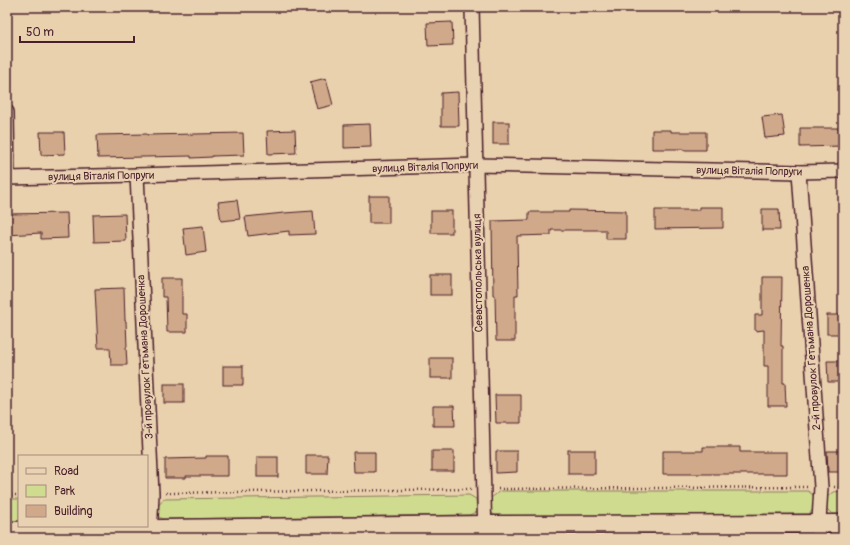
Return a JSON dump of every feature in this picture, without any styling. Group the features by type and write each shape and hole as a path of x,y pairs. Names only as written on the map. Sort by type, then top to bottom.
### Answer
{"street":[{"name":"Севастопольська вулиця","path":"472,7 484,532"},
{"path":"7,112 8,178"},
{"name":"вулиця Віталія Попруги","path":"8,178 476,165 798,172 843,171"},
{"name":"2-й провулок Гетьмана Дорошенка","path":"798,172 821,487 819,531"},
{"name":"3-й провулок Гетьмана Дорошенка","path":"137,175 152,494 150,534"},
{"path":"7,531 150,534 819,531 843,524"}],"path":[{"path":"7,495 18,495"}],"green space":[{"path":"500,491 808,491 814,496 815,507 809,514 496,516 490,512 491,498"},
{"path":"843,491 843,514 832,514 826,508 827,497 833,492"},
{"path":"469,495 476,499 477,512 469,515 163,519 157,516 157,507 164,499"},
{"path":"7,499 18,499 18,522 7,522"}],"building":[{"path":"452,22 453,45 428,46 427,23"},
{"path":"326,78 333,105 317,109 310,82"},
{"path":"458,92 459,126 441,126 441,93"},
{"path":"782,115 785,136 765,138 762,117"},
{"path":"493,122 509,122 509,144 493,144"},
{"path":"370,124 371,147 344,148 344,125"},
{"path":"800,128 843,128 843,146 800,147"},
{"path":"295,130 296,153 268,154 267,131"},
{"path":"652,130 671,130 671,132 706,132 706,150 652,149"},
{"path":"40,132 64,132 65,154 41,155"},
{"path":"243,133 244,155 191,158 191,156 98,158 97,135"},
{"path":"369,196 389,196 389,223 369,223"},
{"path":"237,200 240,219 221,221 218,202"},
{"path":"699,207 723,207 723,228 655,229 655,210 699,210"},
{"path":"762,209 779,209 780,230 762,230"},
{"path":"569,210 626,211 626,239 606,239 606,230 551,230 551,235 517,236 518,295 515,295 515,341 496,341 495,295 493,295 492,221 529,220 529,212 569,212"},
{"path":"313,211 315,234 289,235 289,231 248,236 245,217"},
{"path":"431,211 452,211 452,233 431,233"},
{"path":"67,213 68,238 41,239 41,233 7,235 7,214"},
{"path":"125,214 126,241 94,242 93,215"},
{"path":"203,226 206,252 186,255 183,228"},
{"path":"430,275 452,275 452,295 430,295"},
{"path":"762,277 782,277 781,346 783,346 783,383 785,383 786,406 768,406 768,366 764,366 764,330 755,331 755,315 762,315"},
{"path":"162,278 182,278 182,314 187,314 187,332 167,332 166,297 162,297"},
{"path":"124,288 127,365 111,365 110,348 98,348 95,289"},
{"path":"827,315 843,315 843,334 827,334"},
{"path":"430,358 452,358 452,378 430,378"},
{"path":"827,361 843,361 843,382 828,382"},
{"path":"223,366 243,366 243,385 223,385"},
{"path":"164,384 184,384 184,403 164,403"},
{"path":"495,395 521,395 521,423 496,423"},
{"path":"433,406 454,406 455,426 433,426"},
{"path":"703,447 740,447 740,452 787,452 787,474 663,474 663,451 703,451"},
{"path":"568,450 595,450 595,474 568,474"},
{"path":"432,451 454,451 454,471 432,471"},
{"path":"496,451 517,451 517,472 496,473"},
{"path":"827,451 843,451 843,472 828,472"},
{"path":"353,452 375,452 375,472 354,472"},
{"path":"306,455 328,455 327,474 306,474"},
{"path":"206,456 228,456 228,476 186,476 186,478 165,478 165,459 206,458"},
{"path":"257,457 278,457 278,477 257,477"}]}
